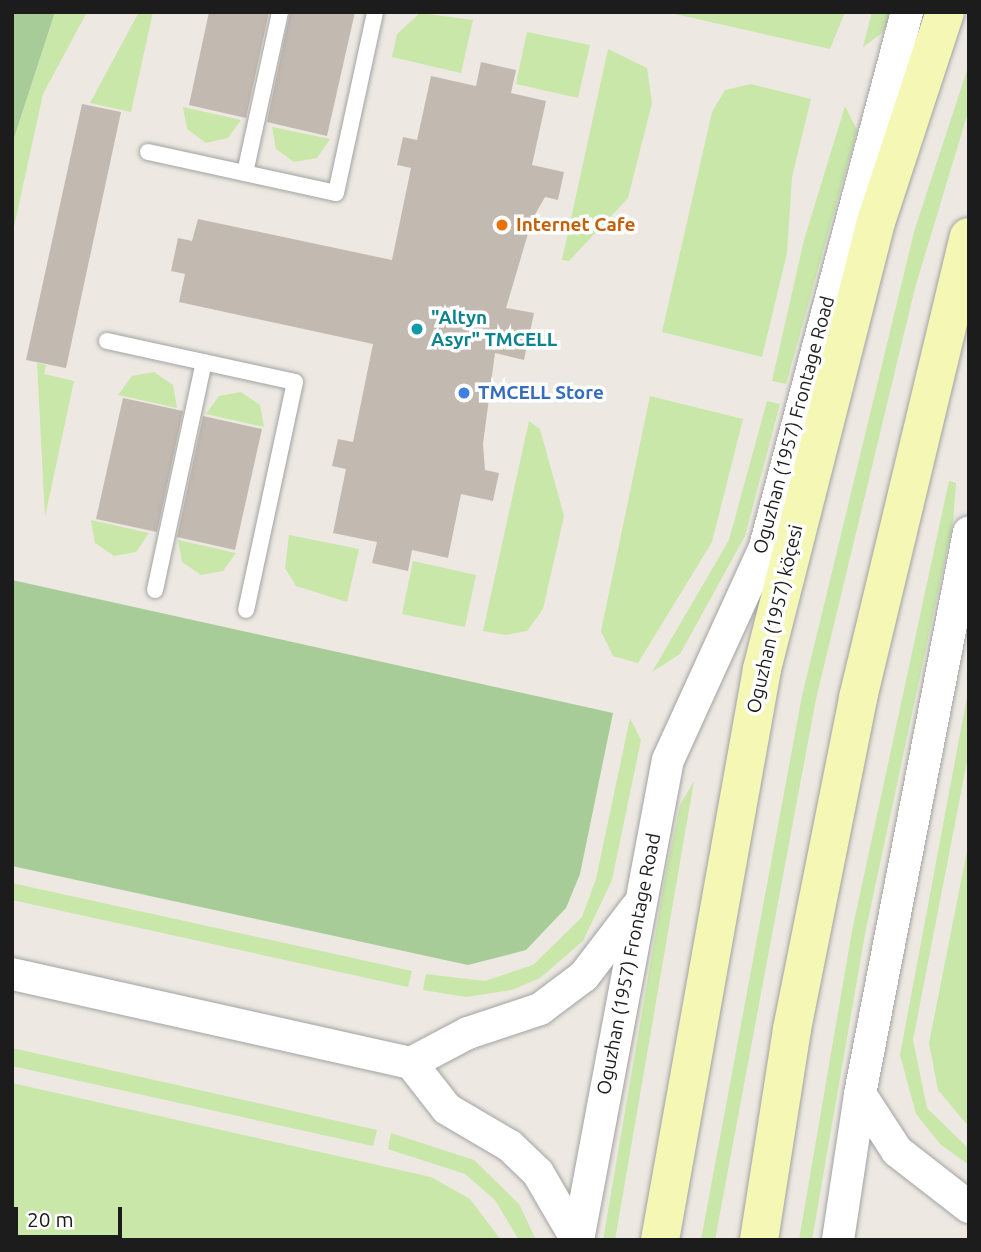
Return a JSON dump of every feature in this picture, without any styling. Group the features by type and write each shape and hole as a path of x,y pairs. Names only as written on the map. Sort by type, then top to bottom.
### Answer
{"main road":[{"name":"Oguzhan (1957) köçesi","path":"660,1240 737,789 807,484 877,219 945,12"},
{"path":"759,1240 792,1029 855,711 969,237"}],"street":[{"name":"Oguzhan (1957) Frontage Road","path":"577,1240 668,761 765,547 908,12"},
{"path":"765,547 807,484"},
{"path":"838,1240 860,1094 969,532"},
{"path":"933,715 969,646"},
{"path":"411,1063 468,1033 540,1009 584,976 639,904"},
{"path":"12,974 411,1063 447,1109 510,1146 538,1173 577,1240"},
{"path":"860,1094 897,1151 969,1207"}],"lane":[{"path":"245,173 280,12"},
{"path":"148,152 336,193 375,12"},
{"path":"107,341 295,382 246,610"},
{"path":"155,590 204,362"}],"green space":[{"path":"12,12 55,12 12,144"},
{"path":"55,12 87,12 43,94 12,236 12,144"},
{"path":"139,12 153,12 131,112 90,103"},
{"path":"666,12 845,12 830,49"},
{"path":"872,12 893,12 882,33 863,47"},
{"path":"420,13 473,20 461,73 392,57 397,34"},
{"path":"527,32 590,45 578,98 516,84"},
{"path":"608,49 647,68 652,103 628,198 569,261 562,260"},
{"path":"969,64 969,109 915,288 816,699 715,1240 701,1240 802,696 914,232"},
{"path":"751,84 811,99 792,177 787,253 762,357 662,332 712,112 725,90"},
{"path":"845,106 857,130 786,384 772,381 804,240"},
{"path":"183,107 241,120 228,138 206,143 187,129"},
{"path":"272,127 330,139 317,158 294,162 276,149"},
{"path":"37,363 46,365 44,374 74,381 45,517"},
{"path":"154,372 173,385 177,408 118,395 132,376"},
{"path":"241,392 260,405 264,427 206,414 219,396"},
{"path":"650,396 743,419 712,542 638,663 613,656 601,631"},
{"path":"767,401 780,404 745,536 680,654 652,672 729,540"},
{"path":"529,421 540,429 564,516 543,609 527,631 506,635 483,631"},
{"path":"949,481 956,483 953,522 865,934 812,1240 799,1240 852,931"},
{"path":"91,520 149,533 136,552 114,556 95,543"},
{"path":"289,535 359,549 347,602 296,586 285,568"},
{"path":"178,540 236,553 223,571 201,575 182,562"},
{"path":"413,561 476,575 465,627 402,614"},
{"path":"12,580 613,713 580,874 566,908 526,950 468,965 12,866"},
{"path":"969,686 969,751 913,1040 927,1108 969,1149 969,1165 941,1145 916,1114 900,1055"},
{"path":"630,718 641,740 612,880 583,941 540,978 512,990 466,997 423,990 426,974 485,981 533,965 582,917 596,879"},
{"path":"694,781 615,1240 603,1240 666,872 680,805"},
{"path":"969,841 969,1127 938,1090 929,1043"},
{"path":"12,883 412,971 408,987 12,900"},
{"path":"12,1048 377,1130 373,1146 12,1066"},
{"path":"12,1083 431,1177 470,1199 501,1240 12,1240"},
{"path":"391,1133 474,1160 519,1204 536,1240 519,1240 495,1200 465,1174 388,1149"}],"building":[{"path":"209,12 269,12 246,118 189,105"},
{"path":"290,12 355,12 327,136 267,122"},
{"name":"\"Altyn Asyr\" TMCELL","path":"481,62 516,70 511,93 546,101 532,165 564,172 558,200 545,197 532,220 506,308 534,313 524,360 495,353 483,444 485,470 499,473 493,501 461,494 448,558 412,550 408,571 372,563 377,542 333,533 346,469 332,466 338,439 353,442 373,344 179,302 185,274 171,271 178,238 192,241 198,219 392,260 411,168 397,165 403,137 417,140 431,76 476,86"},
{"path":"82,104 121,112 66,368 26,360"},
{"path":"123,398 183,411 157,532 96,519"},
{"path":"203,416 262,429 235,550 177,537"}],"place":[{"name":"Internet Cafe","path":"502,225"},
{"name":"\"Altyn Asyr\" TMCELL","path":"417,329"},
{"name":"TMCELL Store","path":"464,393"}]}
